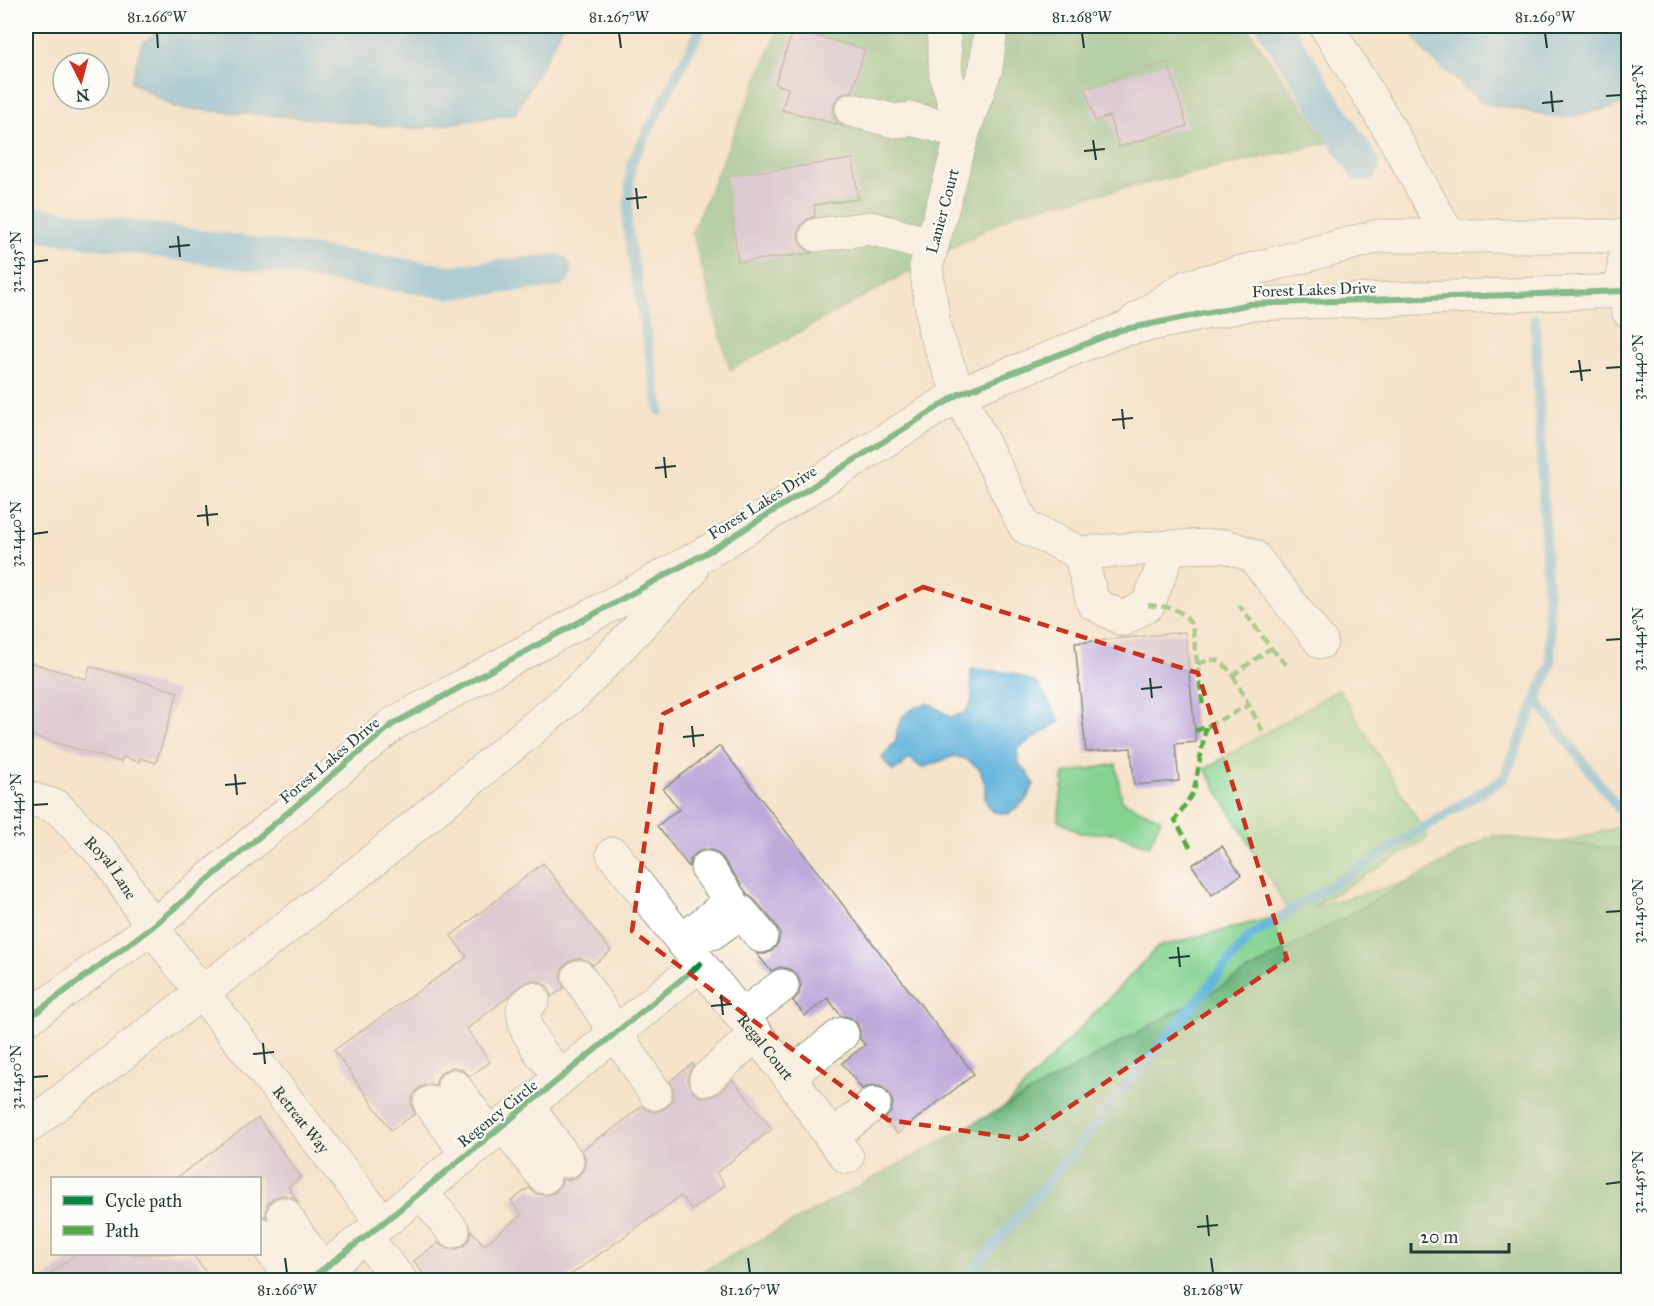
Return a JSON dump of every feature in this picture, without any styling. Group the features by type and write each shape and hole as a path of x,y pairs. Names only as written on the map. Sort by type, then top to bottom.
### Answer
{"street":[{"path":"943,26 946,75 963,132"},
{"name":"Lanier Court","path":"991,26 986,68 963,132 926,267 935,332 959,394 1025,526 1080,553"},
{"path":"1326,26 1386,123 1449,236"},
{"path":"852,110 894,121 912,118 963,132"},
{"path":"818,235 870,228 932,245"},
{"name":"Forest Lakes Drive","path":"1121,330 1186,287 1379,236 1629,237"},
{"path":"1626,301 1623,263 1629,237"},
{"name":"Forest Lakes Drive","path":"26,1020 152,927 393,724 713,549 959,394 1121,330 1250,304 1626,301"},
{"path":"1170,547 1148,604 1123,618 1093,603 1080,553 1170,547 1226,546 1253,556 1321,642"},
{"name":"Forest Lakes Drive","path":"26,1128 369,864 577,692 713,549"},
{"name":"Royal Lane","path":"26,797 57,807 110,861 152,927 177,961"},
{"name":"Regal Court","path":"613,854 789,1076 839,1147 874,1104"},
{"path":"690,952 731,901 707,868"},
{"path":"690,952 741,912 761,936"},
{"name":"Regency Circle","path":"308,1277 422,1192 616,1032 690,952"},
{"name":"Retreat Way","path":"177,961 374,1230 400,1281"},
{"path":"579,976 655,1092"},
{"path":"706,1079 782,986"},
{"path":"533,999 523,1008 526,1028 540,1052 561,1077"},
{"path":"789,1076 842,1034"},
{"path":"442,1095 556,1169"},
{"path":"422,1192 453,1231"},
{"path":"272,1224 308,1277"}],"highlighted area":[{"path":"923,587 1198,673 1287,959 1022,1139 888,1120 632,931 663,714"}],"green space":[{"path":"780,26 1246,26 1328,143 1018,212 730,370 692,232"},
{"path":"1339,689 1428,838 1312,907 1628,825 1628,1280 838,1280 1158,947 1290,913 1205,769"},
{"path":"1116,764 1122,801 1161,819 1149,846 1115,833 1080,833 1058,820 1064,774"},
{"path":"1492,835 1628,850 1628,1280 686,1280 1026,1095"}],"water":[{"path":"167,26 563,26 515,114 412,129 176,108 131,82 142,43"},
{"path":"1407,26 1628,26 1628,104 1563,118 1483,103 1427,55"},
{"path":"971,669 1013,673 1038,684 1060,721 1017,749 1019,764 1034,784 1026,800 1008,814 991,811 985,799 985,784 980,769 966,759 954,756 922,768 909,758 901,767 892,771 882,757 896,741 898,726 904,715 914,708 929,703 951,717 965,713 972,702"}],"building":[{"path":"793,30 865,49 852,92 839,96 834,105 834,116 838,123 844,126 782,110 788,88 775,84"},
{"path":"1168,62 1187,126 1119,147 1109,116 1095,121 1085,88"},
{"path":"853,159 858,199 814,205 815,216 806,220 800,227 798,237 802,246 812,253 738,262 727,176"},
{"path":"1185,632 1196,742 1175,744 1179,781 1134,785 1131,748 1086,752 1075,643"},
{"path":"26,661 86,679 90,666 178,692 156,763 140,758 139,762 123,757 121,762 26,734"},
{"path":"720,746 974,1074 897,1134 885,1119 891,1112 893,1102 888,1092 872,1085 862,1089 842,1063 865,1045 860,1039 857,1023 849,1017 841,1016 828,998 805,1016 793,1001 799,994 801,984 797,974 780,967 771,971 757,954 772,951 778,943 780,933 775,924 748,895 722,857 714,851 704,849 690,860 689,867 657,826 679,809 663,789"},
{"path":"1222,846 1241,875 1212,895 1192,865"},
{"path":"543,863 611,951 593,965 579,958 568,962 562,969 560,977 564,988 551,997 547,986 538,981 529,981 467,1029 490,1062 470,1076 461,1069 453,1067 443,1071 437,1078 436,1085 427,1084 419,1088 413,1096 411,1104 415,1114 391,1130 334,1050 467,957 451,936"},
{"path":"693,1063 688,1074 688,1082 693,1092 701,1097 710,1097 719,1093 733,1080 772,1129 716,1173 725,1185 692,1210 681,1196 562,1281 429,1281 414,1261 438,1243 447,1249 464,1246 470,1238 471,1230 484,1245 521,1215 511,1201 529,1188 537,1194 547,1195 555,1192 561,1185 562,1179 569,1180 577,1177 584,1169 586,1160 582,1150 642,1106 655,1112 666,1108 672,1101 674,1093 670,1081"},
{"path":"258,1118 301,1177 288,1187 299,1203 292,1197 282,1195 274,1198 267,1205 266,1217 261,1215 261,1177 178,1177"},
{"path":"75,1255 193,1255 213,1281 41,1281"}],"waterway":[{"path":"660,411 627,227 631,164 702,26"},
{"path":"1274,26 1363,165"},
{"path":"26,222 450,282 555,271"},
{"path":"964,1280 1054,1175 1250,936 1504,778 1551,664 1535,319"},
{"path":"1536,700 1628,821"}],"marked path":[{"path":"1148,605 1178,611 1192,625 1203,707"},
{"path":"1198,664 1218,660 1233,675 1271,648 1239,605"},
{"path":"1271,648 1289,668"},
{"path":"1233,675 1264,734"},
{"path":"1195,731 1249,705"},
{"path":"1190,847 1175,820 1194,791 1206,727"}],"cycle path":[{"path":"26,1020 152,927 393,724 713,549 959,394 1121,330 1250,304 1624,291"},
{"path":"309,1280 383,1223 700,964"}]}
